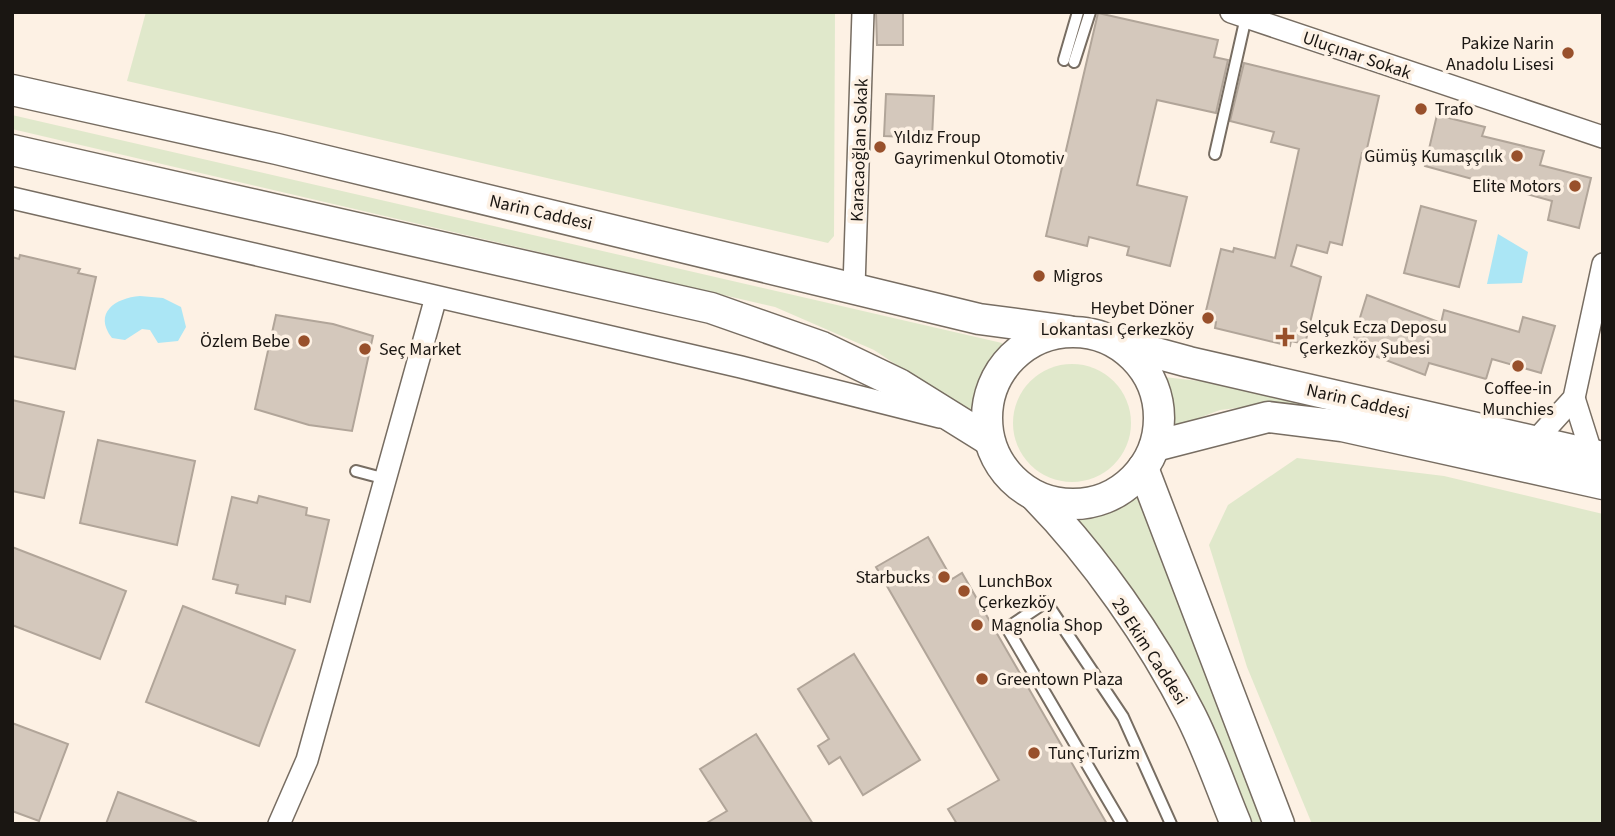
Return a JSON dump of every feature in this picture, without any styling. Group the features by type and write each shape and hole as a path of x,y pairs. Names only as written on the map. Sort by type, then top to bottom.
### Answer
{"main road":[{"name":"Narin Caddesi","path":"12,90 277,149 979,319 1069,331"},
{"path":"12,150 710,309 822,347 899,384 989,440"},
{"path":"1069,331 1092,334 1113,342 1133,356 1148,375 1157,398 1159,422 1149,457 1126,486 1105,498 1081,504 1057,503 1034,495 1014,481 999,462 989,440 986,414 991,389 1003,367 1032,342 1069,331"},
{"name":"Narin Caddesi","path":"1113,342 1597,456"},
{"name":"Narin Caddesi","path":"1149,457 1268,417 1342,426 1603,484"},
{"path":"1149,457 1279,824"},
{"name":"29 Ekim Caddesi","path":"1034,495 1067,529 1144,637 1190,714 1236,824"}],"street":[{"name":"Karacaoğlan Sokak","path":"854,287 863,12"},
{"name":"Uluçınar Sokak","path":"1238,15 1603,137"},
{"path":"12,198 741,367 958,421"},
{"path":"1535,442 1574,398 1603,264"},
{"path":"279,824 307,760 436,297"},
{"path":"1574,398 1597,456"}],"lane":[{"path":"1078,12 1069,61 1090,12"},
{"path":"1215,154 1238,15"},
{"path":"356,471 386,479"},
{"path":"1122,824 1007,628 1046,603 1123,717 1171,824"}],"green space":[{"path":"146,12 835,12 834,236 828,243 127,81"},
{"path":"12,115 1002,343 1004,351 988,372 974,405 971,409 964,410 874,350 775,307 12,129"},
{"path":"1072,364 1095,368 1114,381 1127,400 1131,423 1127,446 1114,465 1095,478 1072,482 1049,478 1030,465 1017,446 1013,423 1017,400 1030,381 1049,368"},
{"path":"1164,377 1252,387 1516,446 1263,405 1220,410 1175,427 1161,379"},
{"path":"1297,458 1444,476 1603,514 1603,824 1312,824 1247,667 1209,545 1228,505"},
{"path":"1140,482 1274,824 1243,824 1064,512 1106,506"}],"water":[{"path":"1498,234 1528,252 1522,283 1487,284"},
{"path":"140,296 163,298 181,307 186,327 178,341 158,343 150,330 142,329 125,340 112,338 105,321 110,308 122,300"}],"building":[{"path":"876,12 903,12 903,45 877,45"},
{"path":"1098,13 1218,40 1214,57 1228,60 1216,113 1157,100 1137,185 1187,197 1170,266 1127,255 1129,247 1089,237 1087,246 1046,236"},
{"path":"1244,63 1379,96 1366,153 1362,153 1342,245 1330,242 1327,253 1297,245 1291,266 1321,277 1305,344 1291,341 1290,346 1215,328 1216,322 1204,319 1221,249 1233,252 1234,248 1275,258 1299,149 1271,142 1274,132 1230,121"},
{"path":"886,94 934,96 932,138 884,136"},
{"path":"1437,115 1485,127 1482,136 1544,151 1540,165 1591,178 1579,228 1548,220 1552,201 1425,166"},
{"path":"1421,206 1476,221 1459,287 1404,273"},
{"path":"20,255 80,269 78,273 96,277 75,369 12,356 12,257 19,259"},
{"path":"1367,295 1441,323 1444,310 1519,332 1523,317 1555,326 1541,373 1492,359 1486,379 1429,363 1425,375 1351,347"},
{"path":"276,315 333,324 373,336 352,431 309,425 255,409"},
{"path":"12,400 64,412 44,498 12,491"},
{"path":"98,440 195,461 177,545 80,523"},
{"path":"259,496 307,508 306,515 329,520 310,602 286,596 285,604 236,593 238,585 213,579 232,497 257,503"},
{"name":"Greentown Plaza","path":"928,537 952,579 962,573 1107,824 957,824 948,809 999,780 876,567"},
{"path":"12,547 126,591 100,659 12,625"},
{"path":"183,606 295,650 259,746 146,702"},
{"path":"854,654 920,760 863,795 840,757 829,764 818,746 829,739 798,689"},
{"path":"12,723 68,744 39,821 12,811"},
{"path":"756,734 813,824 705,824 727,811 700,769"},
{"path":"118,792 196,822 196,824 106,824"}],"place":[{"name":"Pakize Narin Anadolu Lisesi","path":"1568,53"},
{"name":"Trafo","path":"1421,109"},
{"name":"Yıldız Froup Gayrimenkul Otomotiv","path":"880,147"},
{"name":"Gümüş Kumaşçılık","path":"1517,156"},
{"name":"Elite Motors","path":"1575,186"},
{"name":"Migros","path":"1039,276"},
{"name":"Heybet Döner Lokantası Çerkezköy","path":"1208,318"},
{"name":"Selçuk Ecza Deposu Çerkezköy Şubesi","path":"1285,337"},
{"name":"Özlem Bebe","path":"304,341"},
{"name":"Seç Market","path":"365,349"},
{"name":"Coffee-in Munchies","path":"1518,366"},
{"name":"Starbucks","path":"944,577"},
{"name":"LunchBox Çerkezköy","path":"964,591"},
{"name":"Magnolia Shop","path":"977,625"},
{"name":"Greentown Plaza","path":"982,679"},
{"name":"Tunç Turizm","path":"1034,753"}]}
